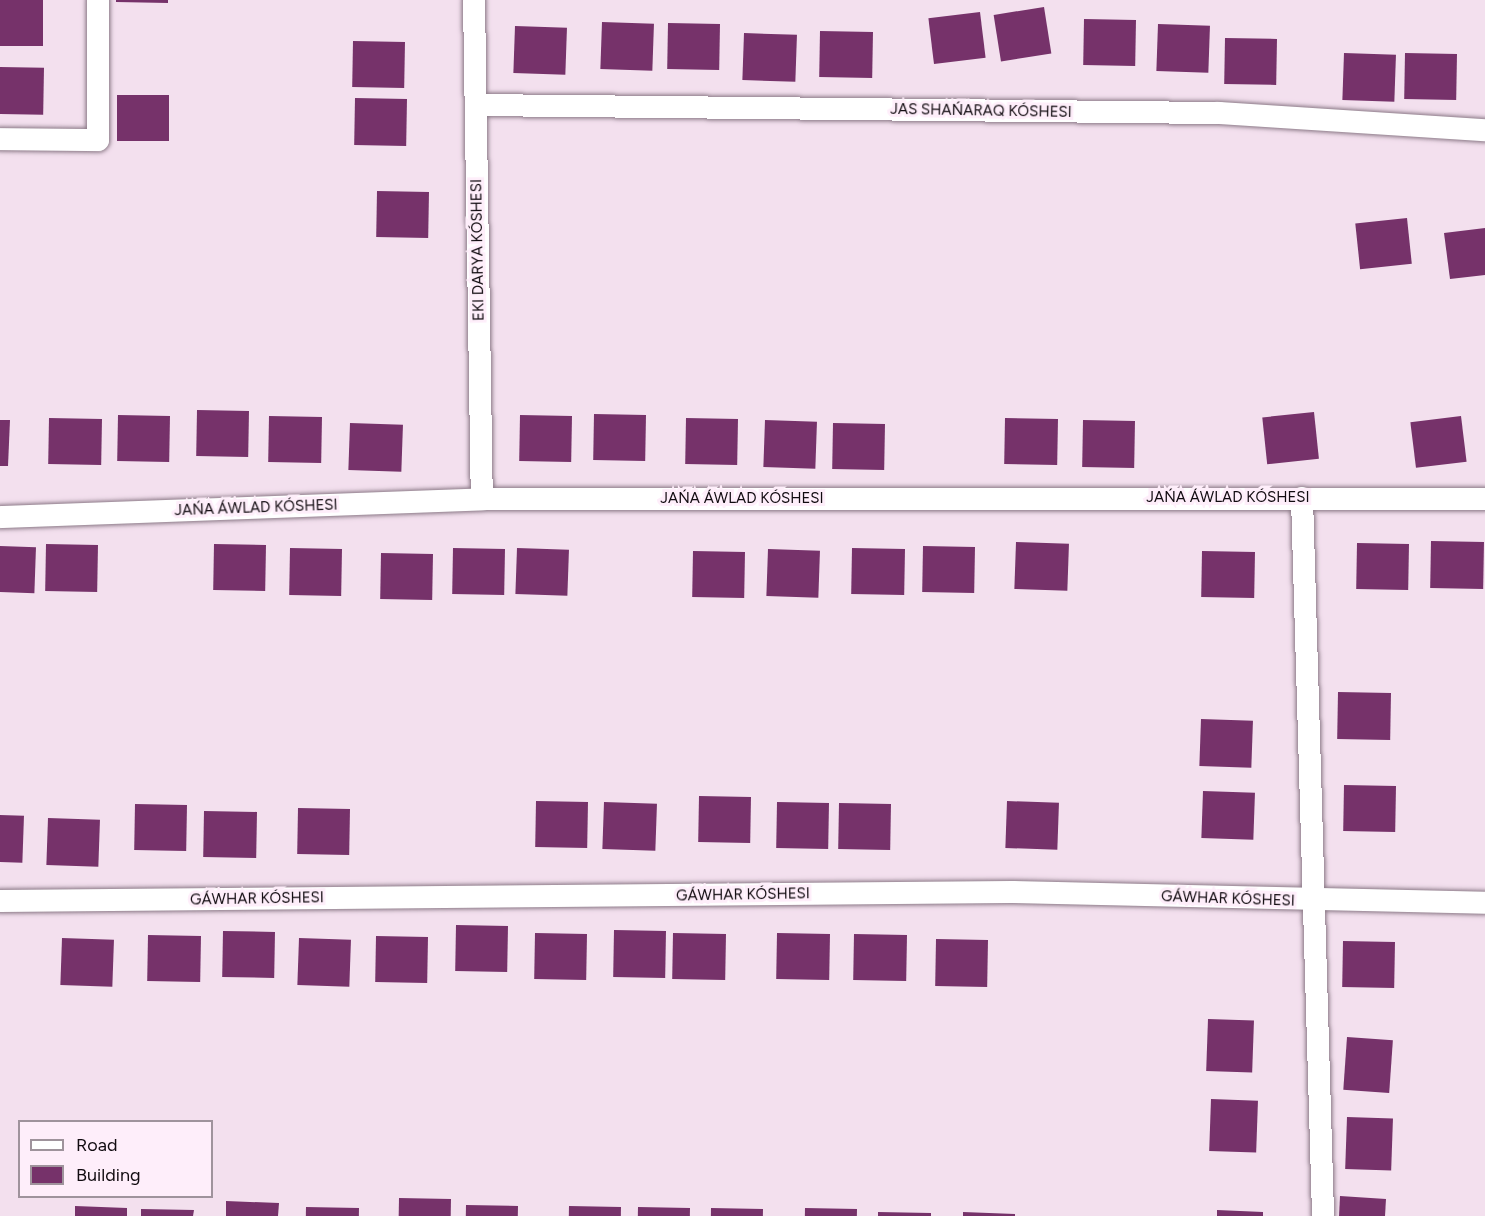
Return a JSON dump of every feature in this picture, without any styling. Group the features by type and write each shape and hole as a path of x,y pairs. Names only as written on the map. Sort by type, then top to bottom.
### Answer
{"street":[{"path":"0,139 98,140 98,0"},
{"name":"EKI DARYA KÓSHESI","path":"474,0 482,499"},
{"name":"JAS SHAŃARAQ KÓSHESI","path":"476,105 1219,113 1485,130"},
{"path":"1302,498 1318,901 1323,1216"},
{"name":"JAŃA ÁWLAD KÓSHESI","path":"0,517 482,499 1485,499"},
{"name":"GÁWHAR KÓSHESI","path":"0,901 1013,892 1318,901 1485,903"}],"building":[{"path":"0,0 43,0 43,46 0,46"},
{"path":"116,0 168,0 168,3 116,2"},
{"path":"1044,7 1051,53 1001,61 994,15"},
{"path":"980,12 986,58 934,64 928,18"},
{"path":"1084,19 1136,20 1135,66 1083,65"},
{"path":"602,22 654,24 652,71 600,69"},
{"path":"668,23 720,24 719,70 667,69"},
{"path":"1158,24 1210,26 1208,73 1156,71"},
{"path":"515,26 567,28 565,75 513,73"},
{"path":"820,31 873,32 872,78 819,77"},
{"path":"744,33 797,35 795,82 742,80"},
{"path":"1225,38 1277,39 1276,85 1224,84"},
{"path":"353,41 405,42 404,88 352,87"},
{"path":"1344,53 1396,55 1394,102 1342,100"},
{"path":"1405,53 1457,54 1456,100 1404,99"},
{"path":"0,67 44,68 43,115 0,114"},
{"path":"117,95 169,95 169,141 117,141"},
{"path":"355,98 407,99 406,146 354,145"},
{"path":"377,191 429,192 428,238 376,237"},
{"path":"1407,218 1412,264 1360,269 1355,223"},
{"path":"1485,228 1485,275 1450,279 1444,233"},
{"path":"197,410 249,411 248,457 196,456"},
{"path":"1314,412 1319,459 1267,464 1262,417"},
{"path":"594,414 646,415 645,461 593,460"},
{"path":"118,415 170,416 169,462 117,461"},
{"path":"520,415 572,416 571,462 519,461"},
{"path":"269,416 322,417 321,463 268,462"},
{"path":"1461,416 1467,462 1416,468 1410,422"},
{"path":"49,418 102,419 101,465 48,464"},
{"path":"686,418 738,419 737,465 685,464"},
{"path":"1005,418 1058,419 1057,465 1004,464"},
{"path":"0,420 10,420 8,466 0,466"},
{"path":"765,420 817,422 815,469 763,467"},
{"path":"1083,420 1135,421 1134,468 1082,467"},
{"path":"350,423 403,425 401,472 348,470"},
{"path":"833,423 885,424 884,470 832,469"},
{"path":"1431,541 1484,542 1483,589 1430,588"},
{"path":"1016,542 1069,544 1067,591 1014,589"},
{"path":"1357,543 1409,544 1408,590 1356,589"},
{"path":"46,544 98,545 97,592 45,591"},
{"path":"214,544 266,545 265,591 213,590"},
{"path":"0,546 36,547 34,593 0,592"},
{"path":"923,546 975,547 974,593 922,592"},
{"path":"290,548 342,549 341,596 289,595"},
{"path":"453,548 505,549 504,595 452,594"},
{"path":"517,548 569,550 567,596 515,594"},
{"path":"852,548 905,549 904,595 851,594"},
{"path":"768,549 820,551 818,598 766,596"},
{"path":"693,551 745,552 744,598 692,597"},
{"path":"1202,551 1255,552 1254,598 1201,597"},
{"path":"381,553 433,554 432,600 380,599"},
{"path":"1338,692 1391,693 1390,740 1337,739"},
{"path":"1201,719 1253,721 1251,768 1199,766"},
{"path":"1344,785 1396,786 1395,832 1343,831"},
{"path":"1203,791 1255,793 1253,840 1201,838"},
{"path":"699,796 751,797 750,843 698,842"},
{"path":"536,801 588,802 587,848 535,847"},
{"path":"1007,801 1059,803 1057,850 1005,848"},
{"path":"604,802 657,804 655,851 602,849"},
{"path":"777,802 829,803 828,849 776,848"},
{"path":"839,803 891,804 890,850 838,849"},
{"path":"135,804 187,805 186,851 134,850"},
{"path":"298,808 350,809 349,855 297,854"},
{"path":"204,811 257,812 256,858 203,857"},
{"path":"0,815 24,816 22,863 0,862"},
{"path":"48,818 100,820 98,867 46,865"},
{"path":"456,925 508,926 507,972 455,971"},
{"path":"614,930 666,931 665,978 613,977"},
{"path":"223,931 275,932 274,978 222,977"},
{"path":"535,933 587,934 586,980 534,979"},
{"path":"673,933 726,934 725,980 672,979"},
{"path":"777,933 830,934 829,980 776,979"},
{"path":"854,934 907,935 906,981 853,980"},
{"path":"148,935 201,936 200,982 147,981"},
{"path":"376,936 428,937 427,983 375,982"},
{"path":"62,938 114,940 112,987 60,985"},
{"path":"299,938 351,940 349,987 297,985"},
{"path":"936,939 988,940 987,987 935,986"},
{"path":"1343,941 1395,942 1394,988 1342,987"},
{"path":"1208,1019 1254,1021 1252,1073 1206,1071"},
{"path":"1347,1037 1393,1040 1389,1093 1343,1090"},
{"path":"1211,1099 1258,1101 1256,1153 1209,1151"},
{"path":"1347,1117 1393,1119 1391,1171 1345,1169"},
{"path":"1340,1196 1386,1199 1385,1216 1339,1216"},
{"path":"399,1198 451,1199 451,1216 399,1216"},
{"path":"226,1201 279,1203 278,1216 226,1216"},
{"path":"466,1205 518,1206 518,1216 466,1216"},
{"path":"75,1206 127,1208 127,1216 75,1216"},
{"path":"569,1206 621,1207 621,1216 569,1216"},
{"path":"306,1207 359,1208 359,1216 306,1216"},
{"path":"638,1207 690,1208 690,1216 638,1216"},
{"path":"711,1208 763,1209 763,1216 711,1216"},
{"path":"805,1208 857,1209 857,1216 805,1216"},
{"path":"141,1209 194,1210 193,1216 141,1216"},
{"path":"1217,1210 1263,1212 1263,1216 1217,1216"},
{"path":"878,1212 931,1213 931,1216 878,1216"},
{"path":"963,1212 1015,1214 1015,1216 963,1216"}]}
